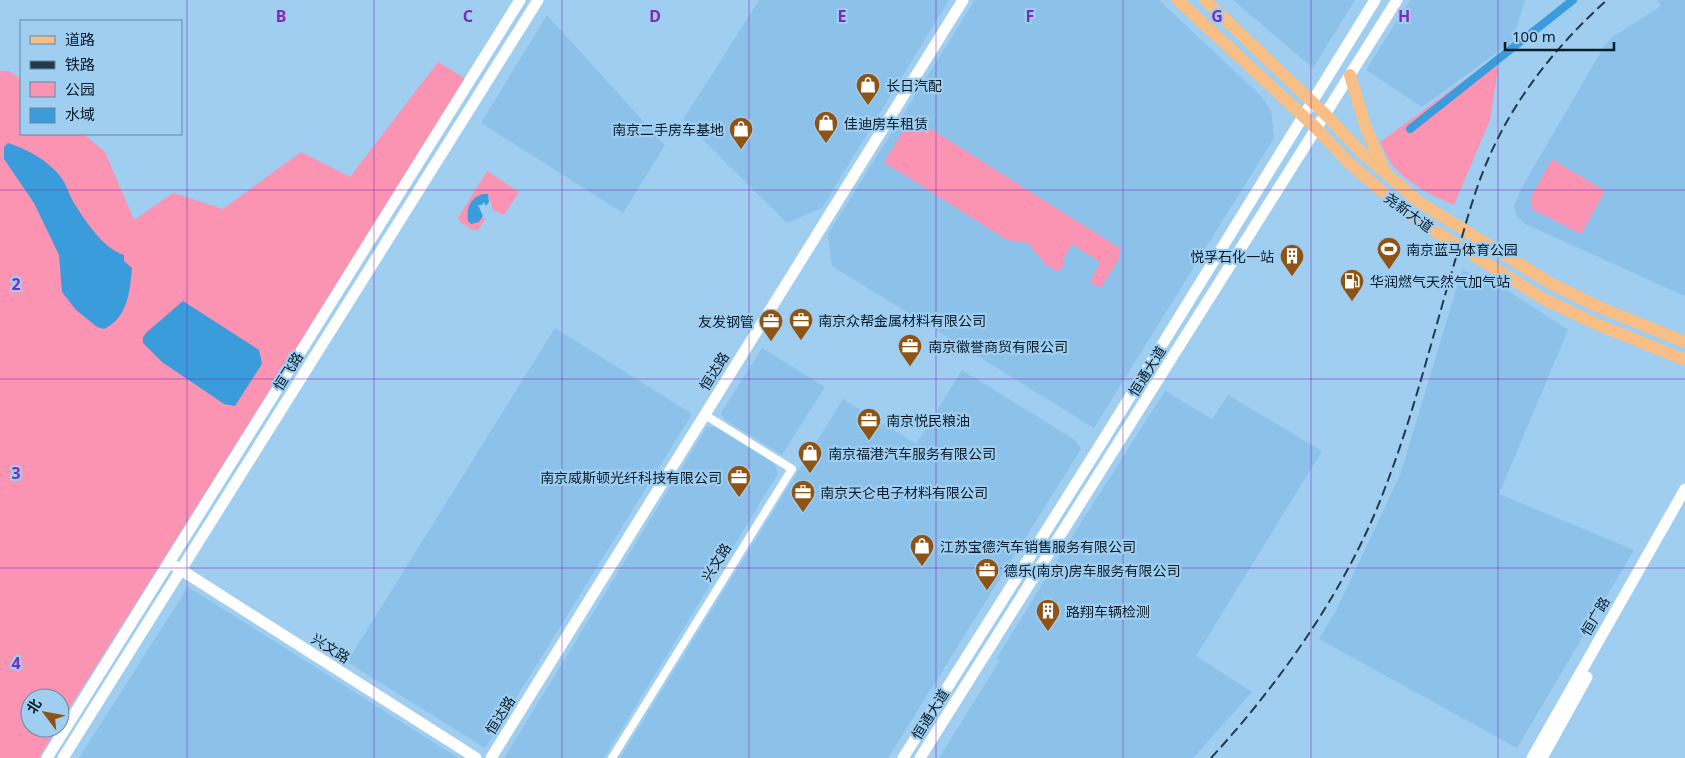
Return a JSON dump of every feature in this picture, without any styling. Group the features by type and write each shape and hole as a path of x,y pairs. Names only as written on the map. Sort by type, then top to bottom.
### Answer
{"main road":[{"name":"恒飞路","path":"47,758 520,0"},
{"name":"恒飞路","path":"63,758 538,0"},
{"name":"恒达路","path":"491,758 963,0"},
{"name":"尧新大道","path":"1178,0 1316,128 1349,163 1409,215 1511,280 1570,312 1685,360"},
{"name":"尧新大道","path":"1205,0 1388,176 1419,202 1550,283 1601,308 1685,342"},
{"name":"恒通大道","path":"903,758 1102,442 1302,115 1376,0"},
{"name":"恒通大道","path":"920,758 1397,0"},
{"path":"1350,75 1366,128 1388,176"},
{"name":"恒广路","path":"1532,758 1685,489"},
{"name":"恒广路","path":"1542,758 1685,502"},
{"name":"兴文路","path":"170,563 476,758"}],"street":[{"name":"兴文路","path":"612,758 792,469 705,415"}],"shaded area":[{"path":"759,0 949,0 822,208 787,223 683,120"},
{"path":"975,0 1159,0 1261,96 1271,110 1274,138 1094,428 832,266 828,234"},
{"path":"1233,0 1355,0 1313,68"},
{"path":"1410,0 1525,0 1512,42 1422,107 1366,70"},
{"path":"1657,0 1685,0 1685,296 1525,224 1517,217 1514,206 1521,189 1605,45 1614,36 1661,6"},
{"path":"547,15 665,145 623,213 481,123"},
{"path":"1462,270 1490,279 1568,330 1499,494 1634,550 1517,748 1319,639 1336,611 1400,475"},
{"path":"555,328 692,414 485,748 347,662"},
{"path":"762,348 825,387 782,455 725,420 721,413"},
{"path":"962,370 1075,440 1081,449 888,758 620,758 843,399 916,444"},
{"path":"1165,391 1212,419 1228,395 1322,451 1196,656 1252,692 1193,758 939,758 1000,660 997,658 1052,568"},
{"path":"707,427 715,427 775,464 778,474 604,758 504,758"},
{"path":"188,587 331,677 458,758 79,758"}],"green space":[{"path":"1492,60 1498,69 1490,120 1454,205 1438,198 1407,179 1394,167 1380,142"},
{"path":"438,62 466,79 70,707 70,688 20,688 20,738 51,738 39,758 0,758 0,71 10,71 20,79 20,135 85,135 105,152 134,220 173,193 223,209 301,152 350,177"},
{"path":"912,117 1121,249 1118,260 1102,286 1098,287 1090,282 1100,262 1072,244 1063,259 1063,266 1059,272 1047,266 1028,243 1007,240 884,162"},
{"path":"1552,159 1605,191 1581,234 1532,209 1532,195"},
{"path":"487,171 519,192 504,215 493,210 488,194 467,213 468,218 486,218 478,230 473,230 460,222 458,218"}],"water":[{"path":"8,143 36,156 55,170 89,226 109,247 124,255 124,261 132,268 129,294 123,311 112,324 104,329 97,327 76,310 62,292 59,255 34,203 4,159 4,147"},
{"path":"488,194 489,202 486,206 484,202 482,205 478,205 483,216 479,222 471,224 468,221 468,208 475,198"},
{"path":"183,301 259,350 262,364 235,406 224,404 162,362 143,343 143,337 147,332"}],"waterway":[{"path":"1410,129 1573,0"}],"railway":[{"path":"1211,758 1237,729 1287,665 1333,596 1352,560 1370,524 1396,459 1472,203 1490,155 1512,112 1540,72 1572,34 1607,0"}],"place":[{"name":"长日汽配","path":"868,106"},
{"name":"佳迪房车租赁","path":"826,144"},
{"name":"南京二手房车基地","path":"741,150"},
{"name":"南京蓝马体育公园","path":"1389,270"},
{"name":"悦孚石化一站","path":"1292,277"},
{"name":"华润燃气天然气加气站","path":"1352,302"},
{"name":"南京众帮金属材料有限公司","path":"801,341"},
{"name":"友发钢管","path":"771,342"},
{"name":"南京徽誉商贸有限公司","path":"910,367"},
{"name":"南京悦民粮油","path":"869,441"},
{"name":"南京福港汽车服务有限公司","path":"810,474"},
{"name":"南京威斯顿光纤科技有限公司","path":"739,498"},
{"name":"南京天仑电子材料有限公司","path":"803,513"},
{"name":"江苏宝德汽车销售服务有限公司","path":"922,567"},
{"name":"德乐(南京)房车服务有限公司","path":"987,591"},
{"name":"路翔车辆检测","path":"1048,632"}]}
